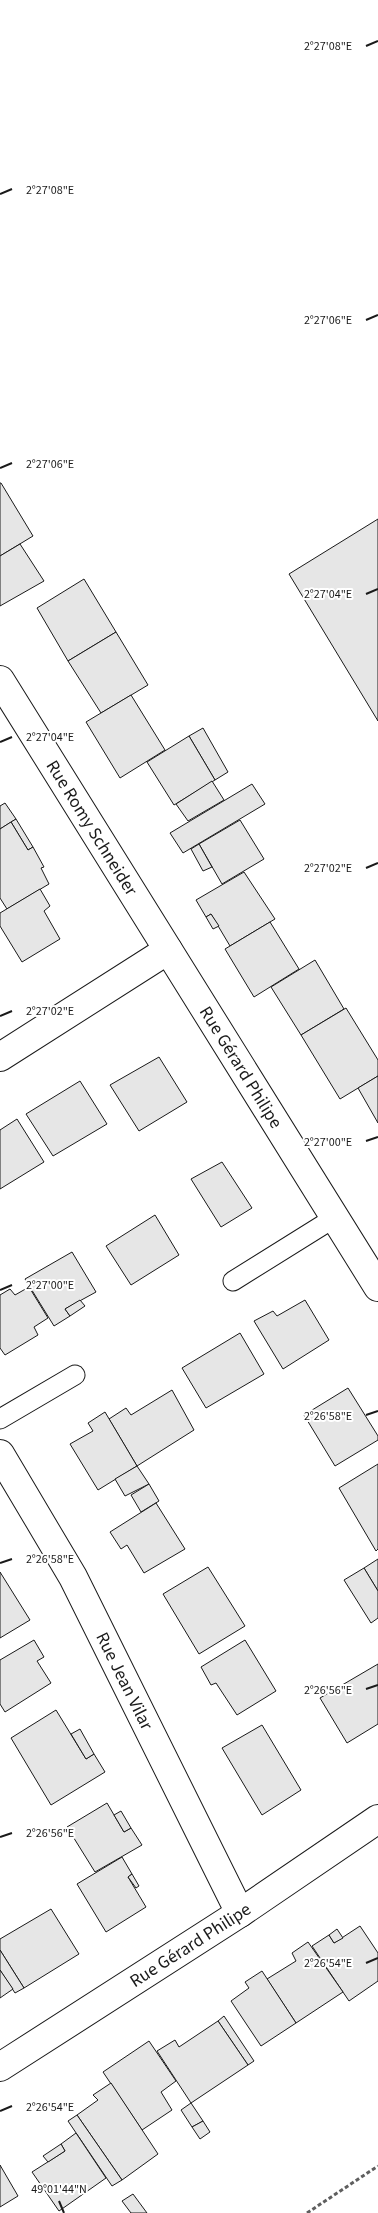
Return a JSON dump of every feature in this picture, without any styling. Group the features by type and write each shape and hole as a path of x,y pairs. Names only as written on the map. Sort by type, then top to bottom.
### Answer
{"street":[{"name":"Rue Romy Schneider","path":"0,680 168,950"},
{"path":"0,1057 168,950"},
{"name":"Rue Gérard Philipe","path":"168,950 378,1287"},
{"name":"Rue Jean Vilar","path":"0,1454 73,1577 240,1913"},
{"name":"Rue Gérard Philipe","path":"0,2067 240,1913 378,1819"}],"lane":[{"path":"232,1281 334,1218"},
{"path":"0,1419 75,1375"}],"path":[{"path":"307,2213 378,2166"}],"building":[{"path":"0,483 33,536 0,556"},
{"path":"378,519 378,721 289,574"},
{"path":"20,544 44,581 0,606 0,556"},
{"path":"84,579 116,632 68,661 37,608"},
{"path":"116,632 148,685 101,713 68,661"},
{"path":"131,695 165,750 120,778 86,722"},
{"path":"203,728 228,772 215,780 189,736"},
{"path":"189,736 215,780 174,805 147,762"},
{"path":"212,781 224,800 188,821 176,804"},
{"path":"252,784 265,804 183,853 170,833"},
{"path":"5,803 16,819 0,829 0,806"},
{"path":"16,819 33,847 28,850 11,822"},
{"path":"240,820 264,859 222,884 199,844"},
{"path":"11,822 28,850 33,847 44,867 41,868 49,884 7,909 0,898 0,829"},
{"path":"199,844 212,867 203,871 191,849"},
{"path":"244,872 275,919 230,946 211,914 206,917 196,900"},
{"path":"40,889 50,906 44,911 60,939 22,962 0,926 0,913"},
{"path":"211,914 219,926 213,929 206,917"},
{"path":"270,922 299,969 254,997 225,949"},
{"path":"315,960 344,1009 301,1035 271,987"},
{"path":"346,1008 378,1060 378,1076 340,1099 301,1035"},
{"path":"159,1057 187,1102 139,1131 110,1085"},
{"path":"378,1076 378,1123 358,1088"},
{"path":"80,1081 107,1124 53,1156 26,1114"},
{"path":"17,1119 44,1162 0,1189 0,1130"},
{"path":"222,1162 252,1208 221,1227 191,1179"},
{"path":"155,1215 179,1255 131,1285 106,1246"},
{"path":"72,1252 96,1292 65,1309 70,1316 54,1326 25,1279"},
{"path":"29,1287 48,1318 34,1327 38,1335 5,1355 0,1348 0,1295 10,1289 15,1295"},
{"path":"80,1300 85,1306 70,1316 65,1309"},
{"path":"305,1300 329,1340 283,1369 254,1321 273,1311 277,1316"},
{"path":"240,1333 264,1374 206,1408 182,1368"},
{"path":"348,1388 378,1436 378,1440 335,1466 304,1415"},
{"path":"172,1390 194,1430 137,1466 109,1419 126,1408 131,1415"},
{"path":"105,1412 137,1466 98,1490 70,1444 93,1431 88,1423"},
{"path":"378,1464 378,1549 376,1551 339,1488"},
{"path":"137,1466 149,1484 125,1496 115,1479"},
{"path":"149,1484 159,1501 141,1512 131,1495"},
{"path":"156,1503 185,1549 144,1573 127,1545 121,1549 110,1532"},
{"path":"378,1559 378,1591 364,1568"},
{"path":"208,1567 245,1626 199,1654 163,1594"},
{"path":"364,1568 378,1591 378,1618 371,1623 344,1580"},
{"path":"0,1572 30,1620 0,1638"},
{"path":"34,1640 44,1657 37,1661 51,1683 5,1712 0,1704 0,1660"},
{"path":"245,1640 276,1691 237,1715 216,1683 211,1685 201,1667"},
{"path":"378,1664 378,1724 347,1743 320,1698"},
{"path":"56,1710 86,1759 94,1754 105,1772 51,1805 11,1738"},
{"path":"262,1725 301,1790 262,1815 222,1748"},
{"path":"80,1729 94,1754 86,1759 71,1734"},
{"path":"107,1803 124,1832 131,1828 142,1845 95,1872 67,1827"},
{"path":"121,1811 131,1828 124,1832 114,1815"},
{"path":"122,1857 132,1874 128,1877 146,1907 106,1932 77,1884"},
{"path":"132,1874 139,1886 136,1888 128,1877"},
{"path":"51,1909 79,1954 24,1988 0,1950 0,1939"},
{"path":"360,1926 378,1953 378,1981 349,2001 312,1946 329,1935 334,1943"},
{"path":"337,1929 343,1938 334,1943 329,1935"},
{"path":"308,1942 343,1992 296,2023 267,1979 296,1961 292,1953"},
{"path":"0,1950 24,1988 15,1993 0,1970"},
{"path":"0,1970 13,1989 0,1998"},
{"path":"262,1971 296,2023 261,2046 231,2001 249,1988 245,1982"},
{"path":"224,2016 254,2061 248,2065 218,2021"},
{"path":"218,2021 248,2065 191,2103 157,2051 175,2040 179,2047"},
{"path":"149,2041 176,2081 161,2092 172,2110 142,2130 103,2072"},
{"path":"111,2083 158,2154 122,2180 77,2115 98,2100 93,2095"},
{"path":"191,2103 203,2121 192,2127 181,2110"},
{"path":"77,2115 122,2180 112,2186 68,2121"},
{"path":"203,2121 210,2132 200,2139 192,2127"},
{"path":"76,2133 106,2178 59,2211 32,2172 65,2151 61,2144"},
{"path":"61,2144 65,2151 48,2162 43,2156"},
{"path":"0,2165 18,2196 0,2207"},
{"path":"133,2194 147,2213 131,2213 122,2201"}]}
